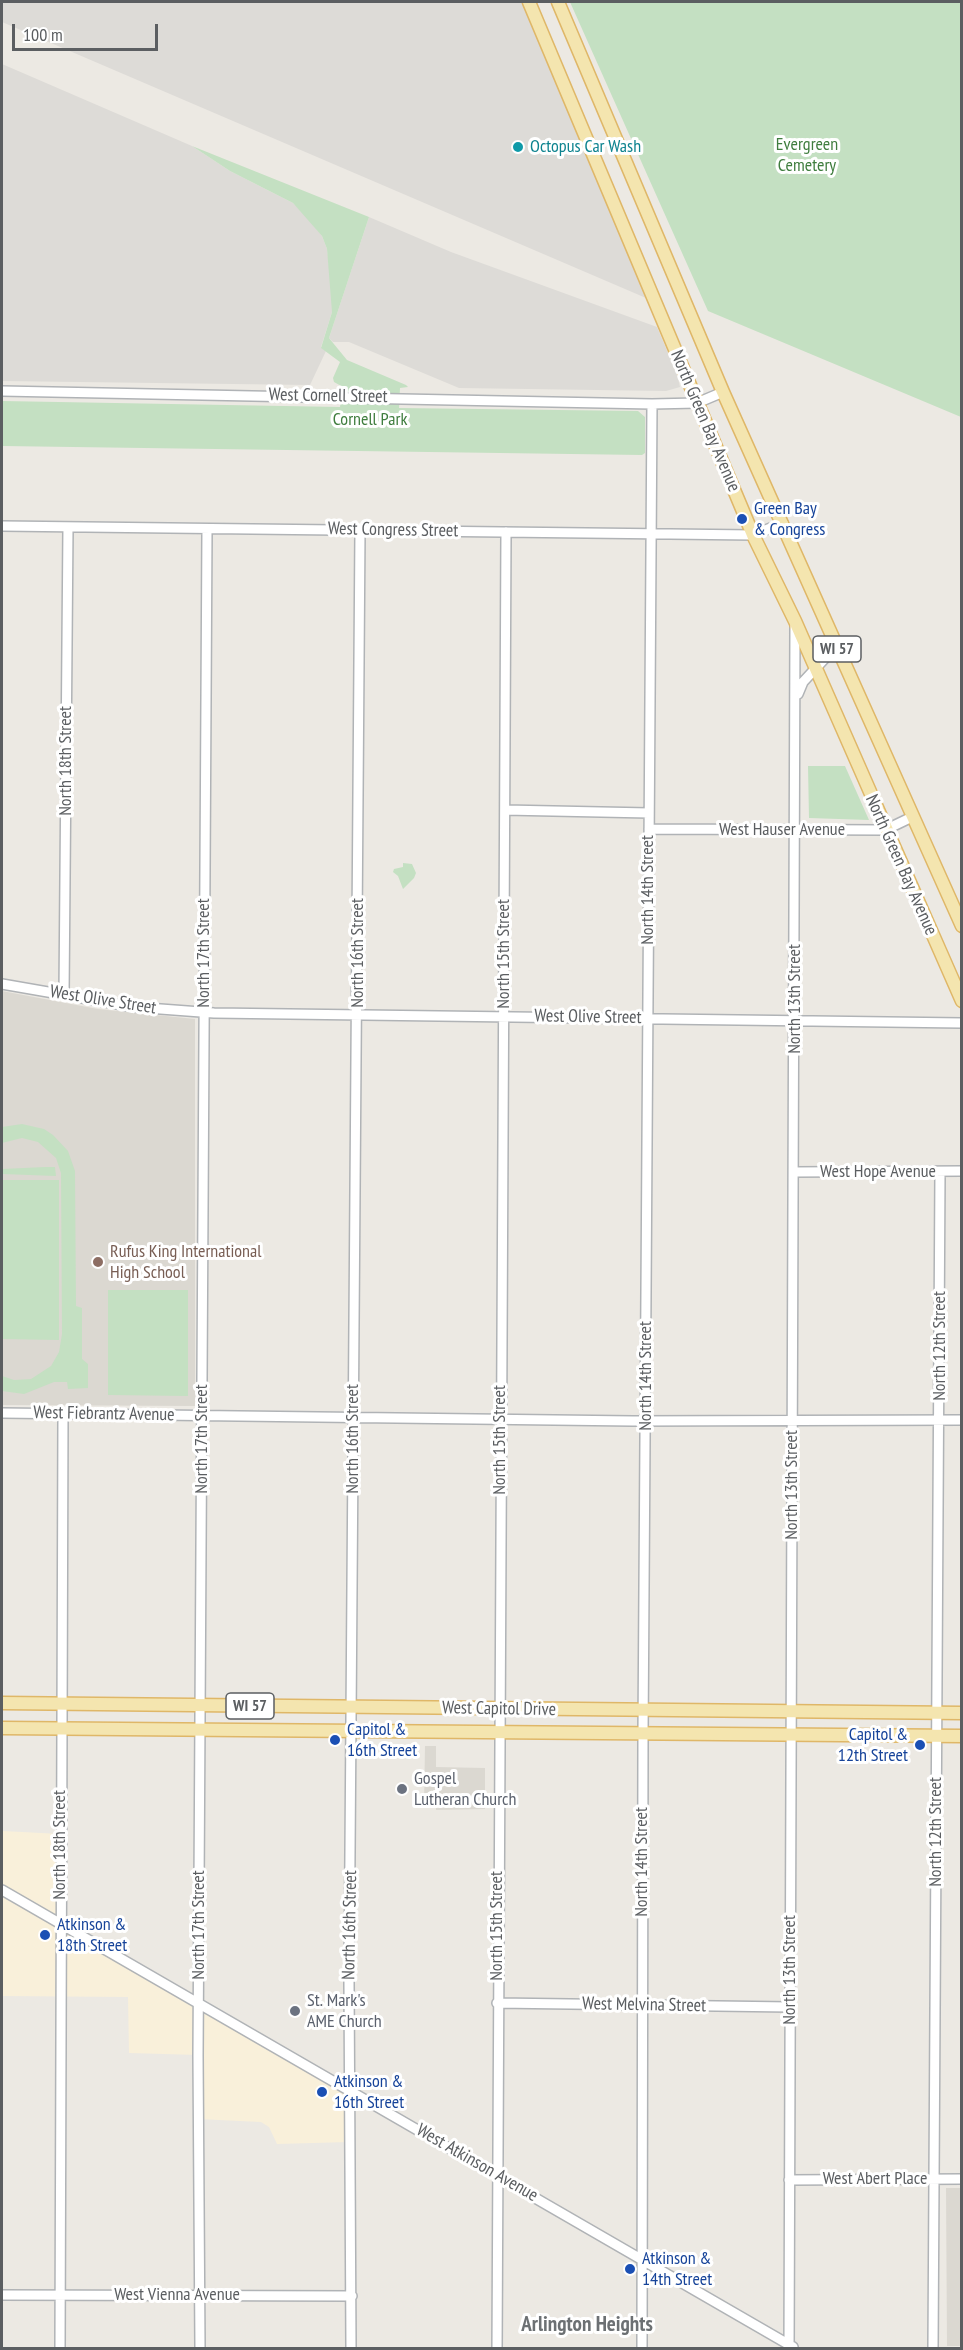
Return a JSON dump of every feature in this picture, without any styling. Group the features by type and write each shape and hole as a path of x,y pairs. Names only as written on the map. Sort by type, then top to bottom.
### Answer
{"main road":[{"name":"North Green Bay Avenue","path":"529,2 753,535 795,621 962,1001"},
{"name":"North Green Bay Avenue","path":"558,2 723,392 962,926"},
{"name":"West Capitol Drive","path":"2,1703 643,1712 962,1713"},
{"name":"West Capitol Drive","path":"2,1728 962,1736"}],"street":[{"name":"West Cornell Street","path":"2,391 652,404 697,403 723,392"},
{"name":"North 14th Street","path":"642,2349 643,1712 652,404"},
{"name":"West Congress Street","path":"2,526 753,535 783,523"},
{"name":"North 18th Street","path":"64,994 68,527"},
{"name":"North 17th Street","path":"200,2349 199,2004 207,529"},
{"name":"North 16th Street","path":"351,2349 350,2091 360,530"},
{"name":"North 15th Street","path":"497,2349 498,1733 506,532"},
{"name":"North 13th Street","path":"791,2347 790,1735 796,831 795,621"},
{"path":"796,705 800,686 828,654 833,640"},
{"path":"505,810 649,813"},
{"name":"West Hauser Avenue","path":"649,829 885,830 912,817"},
{"name":"West Olive Street","path":"2,984 134,1007 204,1012 962,1023"},
{"name":"West Hope Avenue","path":"794,1172 962,1171"},
{"name":"North 12th Street","path":"933,2349 936,2179 940,1172"},
{"name":"West Fiebrantz Avenue","path":"2,1413 646,1421 962,1420"},
{"name":"North 18th Street","path":"60,2349 63,1414"},
{"name":"West Atkinson Avenue","path":"2,1890 60,1926 642,2258 791,2347"},
{"name":"West Melvina Street","path":"497,2004 790,2007"},
{"name":"West Abert Place","path":"789,2180 962,2179"},
{"name":"West Vienna Avenue","path":"2,2295 352,2296"}],"shaded area":[{"path":"2,2 522,2 565,96 646,298 2,22"},
{"path":"2,64 192,146 230,171 293,203 308,217 322,236 327,249 332,289 332,312 321,347 326,351 310,385 2,381"},
{"path":"369,217 451,252 657,327 677,374 680,387 666,391 459,388 349,342 333,342 329,338"},
{"name":"Rufus King International High School","path":"2,991 98,1009 195,1019 195,1406 2,1405"},
{"path":"425,1746 436,1746 436,1767 485,1768 485,1809 436,1810 436,1805 424,1805"},
{"path":"2,1831 61,1834 60,1926 350,2091 349,2142 277,2144 269,2127 261,2122 198,2119 198,2055 129,2053 128,1997 2,1996"},
{"path":"946,2188 961,2188 961,2346 947,2346"}],"green space":[{"name":"Evergreen Cemetery","path":"570,2 961,2 961,417 708,311"},
{"name":"Cornell Park","path":"192,146 369,217 329,338 347,360 408,387 400,388 399,408 638,411 645,417 645,453 642,455 2,446 2,401 340,407 343,387 334,382 333,378 340,362 321,348 332,312 327,249 322,236 293,203 230,171"},
{"path":"808,766 845,766 869,820 809,818"},
{"path":"403,863 412,864 416,873 403,889 398,876 393,872 394,869 403,867"},
{"path":"22,1124 44,1129 53,1135 68,1151 75,1171 76,1306 82,1308 82,1359 88,1364 88,1388 68,1389 67,1382 54,1382 24,1394 2,1391 2,1376 14,1380 31,1379 51,1366 59,1352 62,1334 61,1173 56,1158 38,1142 22,1138 2,1143 2,1127"},
{"path":"55,1167 56,1176 2,1174 2,1169"},
{"path":"2,1180 59,1180 59,1340 2,1339"},
{"path":"108,1290 188,1290 188,1396 108,1395"}],"place":[{"name":"Octopus Car Wash","path":"518,147"},
{"name":"Green Bay & Congress","path":"742,519"},
{"name":"Rufus King International High School","path":"98,1262"},
{"name":"Capitol & 16th Street","path":"335,1740"},
{"name":"Capitol & 12th Street","path":"920,1745"},
{"name":"Gospel Lutheran Church","path":"402,1789"},
{"name":"Atkinson & 18th Street","path":"45,1935"},
{"name":"St. Mark's AME Church","path":"295,2011"},
{"name":"Atkinson & 16th Street","path":"322,2092"},
{"name":"Atkinson & 14th Street","path":"630,2269"}],"district":[{"name":"Arlington Heights","path":"587,2325"}]}
